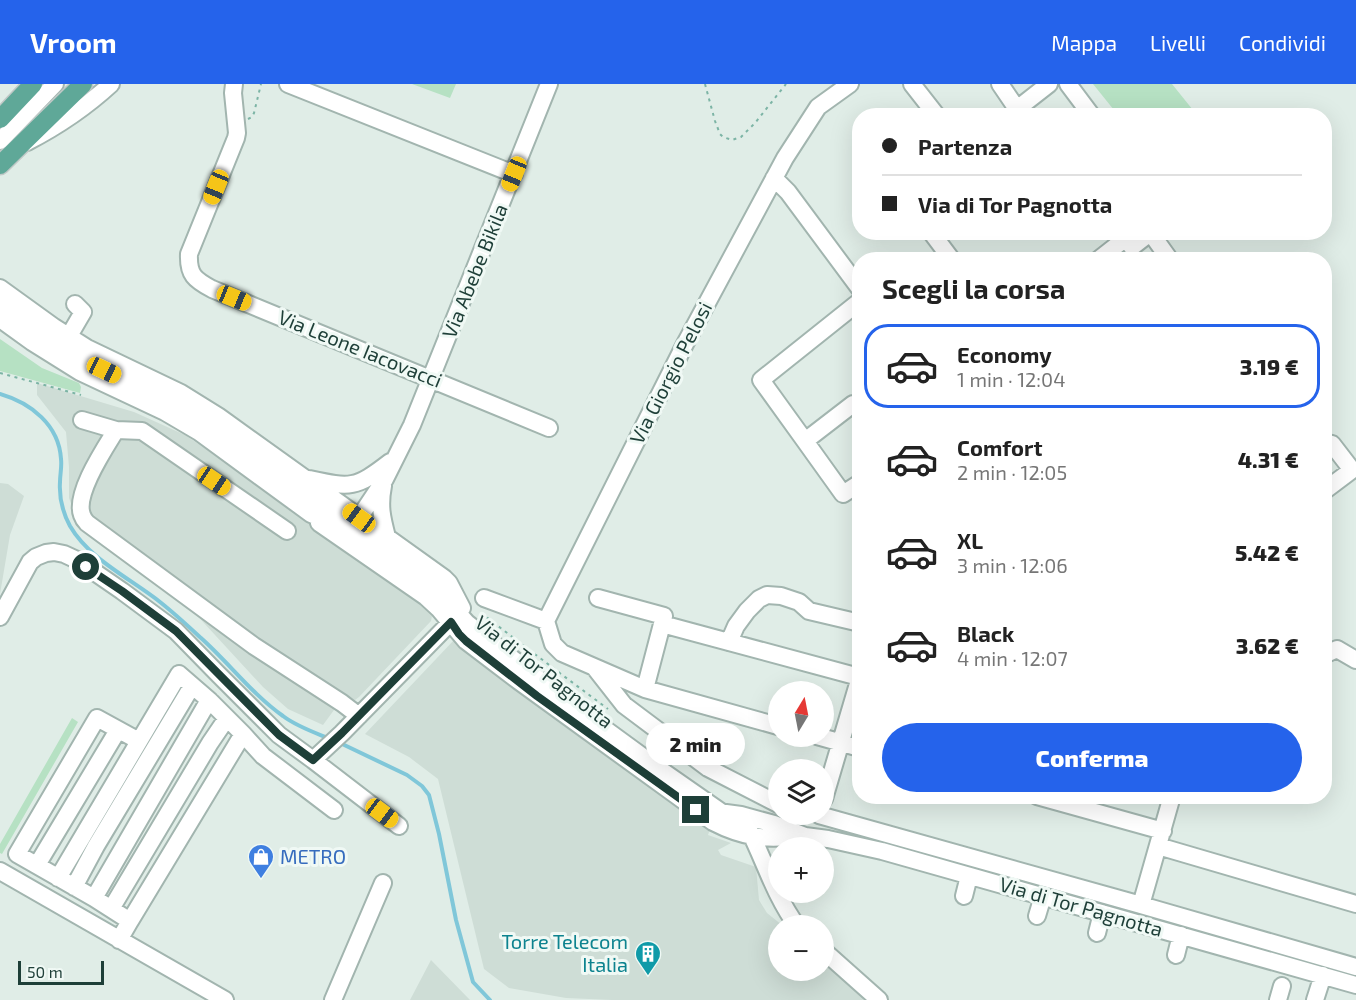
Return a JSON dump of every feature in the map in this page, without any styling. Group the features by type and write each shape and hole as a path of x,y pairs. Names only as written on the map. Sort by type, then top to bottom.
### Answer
{"main road":[{"path":"0,119 22,91 33,84"},
{"path":"0,165 84,84"}],"street":[{"path":"0,141 55,84"},
{"path":"21,145 53,129 111,84"},
{"name":"Via Leone Iacovacci","path":"234,84 237,133 189,254 191,270 196,280 212,289 549,428"},
{"path":"288,84 514,174"},
{"name":"Via Abebe Bikila","path":"352,521 385,479 412,426 549,84"},
{"name":"Via Giorgio Pelosi","path":"546,621 686,344 784,158 818,107 850,84"},
{"path":"912,84 931,108"},
{"path":"1000,84 1011,108"},
{"path":"1018,108 1049,84"},
{"path":"1068,84 1086,108"},
{"path":"774,178 788,192 852,278"},
{"path":"1106,252 1119,240"},
{"path":"1127,240 1132,247 1141,240"},
{"name":"Via di Tor Pagnotta","path":"0,288 69,336 113,361 181,393 305,478 352,521 450,603 467,623 568,702 737,823 752,837"},
{"name":"Via di Tor Pagnotta","path":"0,303 36,330 75,354 160,397 205,423 352,521 387,537 444,578 449,583 457,614 459,634 466,641 713,822 752,837 775,839 805,836 882,851 1356,985"},
{"path":"69,336 83,312 75,304"},
{"path":"852,307 761,381 843,494 852,488"},
{"name":"Via di Tor Pagnotta","path":"0,319 80,372 165,412 199,432 311,514 328,522 340,524 352,521"},
{"path":"0,330 32,342"},
{"path":"805,441 852,405"},
{"path":"82,420 116,430 142,431 287,531"},
{"path":"116,430 92,469 81,502 82,515 87,523 254,646 359,716"},
{"path":"1332,444 1352,470 1332,485"},
{"name":"Via Abebe Bikila","path":"305,478 338,485 356,484 372,476 396,457"},
{"name":"Via Abebe Bikila","path":"385,479 380,508 387,537"},
{"name":"Via di Tor Pagnotta","path":"311,514 315,521 426,597 439,609 457,614 514,651 691,783 741,815"},
{"path":"0,617 30,562 36,557 54,552 76,560 176,631 279,735 399,826"},
{"path":"729,642 736,626 747,612 759,599 767,595 781,596 799,602 809,611 852,621"},
{"path":"484,598 546,621 553,644 562,653 645,689 768,723"},
{"path":"598,598 664,616 645,689"},
{"path":"313,760 359,716 457,614"},
{"path":"662,624 852,675"},
{"path":"1332,651 1337,649 1356,660"},
{"path":"595,667 624,705 708,768 768,799"},
{"path":"58,878 179,674 209,700 263,756 334,810"},
{"path":"74,887 192,686"},
{"path":"94,898 209,700"},
{"path":"834,764 852,701"},
{"path":"130,921 17,854 97,718 139,741"},
{"path":"111,909 204,752 227,718"},
{"path":"37,865 118,729"},
{"path":"118,940 243,734"},
{"path":"834,741 852,746"},
{"path":"48,803 89,826"},
{"path":"1060,804 1356,904"},
{"path":"1141,905 1170,804"},
{"name":"Via di Tor Pagnotta","path":"722,813 741,815 774,824 805,836"},
{"path":"741,815 789,915"},
{"path":"834,819 1356,967"},
{"path":"0,872 225,1000"},
{"path":"964,896 969,876"},
{"path":"333,1000 383,883"},
{"path":"1037,916 1043,896"},
{"path":"1096,933 1102,913"},
{"path":"1176,956 1181,935"},
{"path":"834,961 867,994 879,1000"},
{"path":"1315,1000 1323,975"}],"path":[{"path":"241,119 253,116 261,84"},
{"path":"705,84 720,134 732,140 741,137 755,123 786,84"},
{"path":"0,373 81,395"}],"shaded area":[{"path":"37,383 134,412 185,435 430,611 431,621 359,697 355,700 345,695 323,725 288,709 263,687 192,610 79,525 69,498 66,432 37,395"},
{"path":"0,483 8,484 24,496 10,535 0,594"},
{"path":"454,640 710,829 708,835 731,843 718,850 721,855 756,867 759,900 770,915 768,981 834,981 834,970 862,994 863,1000 612,1000 566,998 509,988 484,969 438,779 409,757 365,734"},
{"path":"431,960 470,1000 410,1000"}],"green space":[{"path":"412,84 456,84 450,98"},
{"path":"1093,84 1172,84 1191,108 1112,108"},
{"path":"0,339 42,368 79,383 80,393 0,371"},
{"path":"72,718 78,722 2,854 0,853 0,844"}],"waterway":[{"path":"0,394 32,410 49,426 55,436 61,459 60,488 63,510 70,526 88,549 176,615 283,716 293,723 328,738"},
{"path":"338,742 407,775 422,786 429,795 456,920 473,982 490,1000"}],"place":[{"name":"METRO","path":"261,880"},
{"name":"Torre Telecom Italia","path":"648,977"}],"route":[{"path":"86,567 176,631 279,735 313,760 451,622 466,641 696,810"}]}
